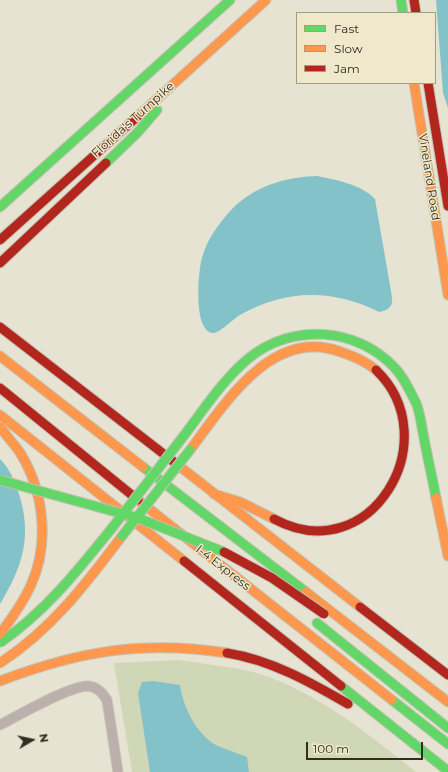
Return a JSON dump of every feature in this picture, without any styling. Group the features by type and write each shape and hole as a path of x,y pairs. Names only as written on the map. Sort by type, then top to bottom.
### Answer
{"main road":[{"name":"Florida's Turnpike","path":"0,207 230,0"},
{"name":"Florida's Turnpike","path":"0,240 266,0"},
{"path":"401,0 403,12"},
{"path":"414,0 416,12"},
{"path":"0,263 138,132 197,63"},
{"name":"Vineland Road","path":"414,84 448,295"},
{"name":"Vineland Road","path":"428,84 448,206"},
{"path":"429,176 443,174"},
{"path":"438,232 448,230"},
{"path":"0,327 448,675"},
{"path":"0,643 42,610 62,589 241,366 266,346 286,338 313,333 344,337 375,351 394,367 407,385 416,405 448,556"},
{"path":"0,663 22,648 48,626 73,599 250,376 263,365 287,352 317,347 342,351 363,360 378,371 396,392 405,414 408,439 406,460 397,483 381,504 361,520 341,529 313,531 288,528 240,502 214,494"},
{"path":"0,356 445,706"},
{"name":"I-4 Express","path":"0,388 178,532 448,744"},
{"path":"0,414 448,771"},
{"path":"0,427 9,436 29,469 38,497 43,524 42,552 35,576 16,614 0,634"},
{"path":"0,480 108,509 163,527 218,549 276,581 324,614 445,706"},
{"path":"0,490 83,513"},
{"path":"105,520 187,546 217,559 257,582"},
{"path":"314,621 448,728"},
{"path":"0,681 32,668 95,652 164,645 199,648 256,659 314,684 364,714 388,724"}],"street":[{"path":"0,725 65,693 81,687 95,688 102,692 107,700 118,772"}],"green space":[{"path":"179,660 247,671 269,677 289,686 346,718 416,772 132,772 114,663"}],"water":[{"path":"436,0 448,0 448,108 443,93"},
{"path":"317,176 356,186 375,199 392,297 390,308 379,312 362,304 327,296 310,295 292,297 275,300 257,306 240,315 216,332 213,333 207,330 202,323 198,300 199,275 204,251 218,226 232,209 250,194 271,184 293,178"},
{"path":"0,459 11,474 18,491 25,522 25,536 20,563 15,576 0,604"},
{"path":"153,681 180,685 184,702 192,720 198,728 210,741 218,746 247,757 249,772 150,772 138,693 142,682"}],"traffic: fast":[{"path":"0,207 230,0"},
{"path":"401,0 403,12"},
{"path":"106,163 138,132 157,110"},
{"path":"179,442 229,377 249,358 266,347 284,339 304,335 323,334 343,337 361,344 379,354 401,375 416,403 418,410 436,498"},
{"path":"112,528 179,442"},
{"path":"122,536 190,450"},
{"path":"143,467 306,592"},
{"path":"0,480 138,518 224,552"},
{"path":"1,642 33,617 61,589 112,528"},
{"path":"317,623 448,728"},
{"path":"341,686 448,771"},
{"path":"392,700 448,744"}],"traffic: slow":[{"path":"137,117 266,0"},
{"path":"414,84 448,295"},
{"path":"190,450 235,392 253,374 272,359 293,350 316,347 341,352 368,364 376,370"},
{"path":"0,356 143,467"},
{"path":"0,415 184,561"},
{"path":"0,427 19,451 27,466 34,482 42,517 41,552 37,569 28,592 0,634"},
{"path":"174,462 360,607"},
{"path":"214,494 240,502 274,519"},
{"path":"436,498 448,556"},
{"path":"138,500 392,700"},
{"path":"0,663 36,636 52,621 81,589 122,536"},
{"path":"306,592 448,702"},
{"path":"0,681 57,662 112,651 139,648 167,648 196,649 227,653"}],"traffic: jam":[{"path":"414,0 416,12"},
{"path":"428,84 448,206"},
{"path":"0,240 137,117"},
{"path":"0,263 106,163"},
{"path":"0,327 174,462"},
{"path":"274,519 309,530 341,527 368,513 388,490 401,461 404,430 396,398 376,370"},
{"path":"0,388 138,500"},
{"path":"224,552 272,578 324,614"},
{"path":"184,561 341,686"},
{"path":"360,607 448,675"},
{"path":"227,653 243,656 275,666 305,680 348,704"}]}
